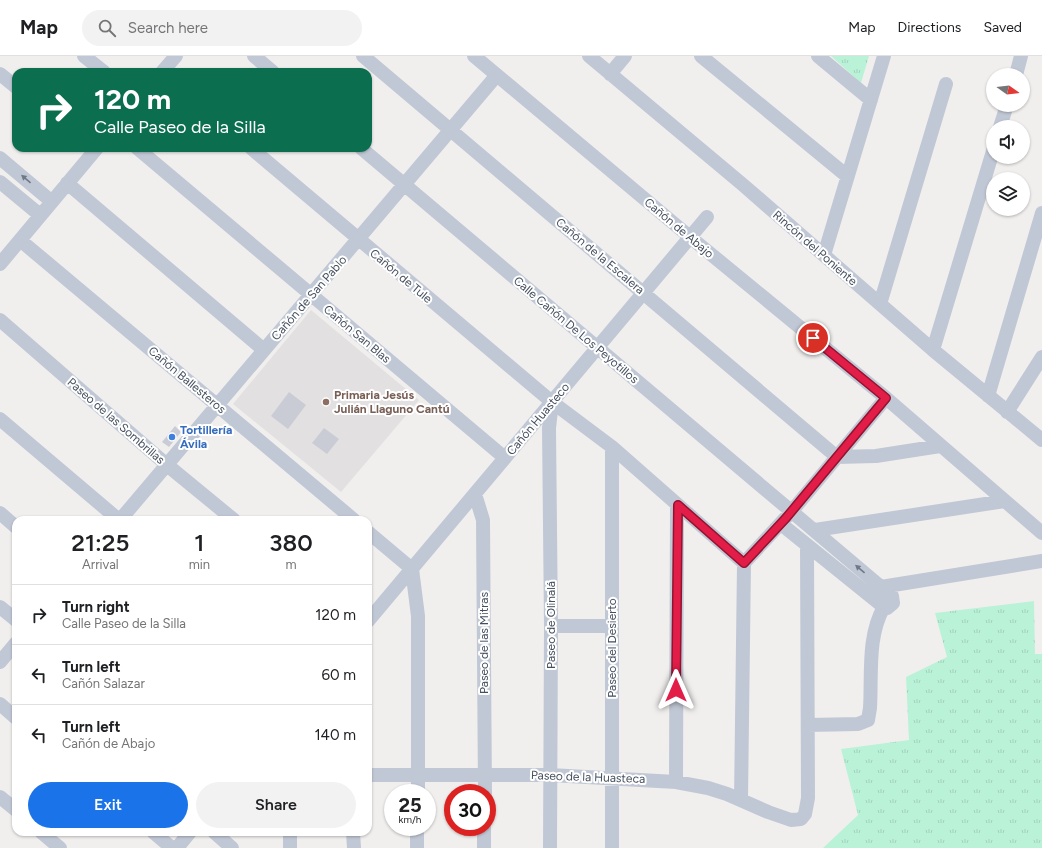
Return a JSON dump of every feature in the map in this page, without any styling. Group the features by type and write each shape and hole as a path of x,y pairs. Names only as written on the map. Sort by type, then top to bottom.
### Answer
{"street":[{"path":"84,56 99,68"},
{"path":"166,68 176,56"},
{"path":"254,56 268,68"},
{"name":"Cañón de la Escalera","path":"363,56 644,292 837,457"},
{"name":"Cañón de Abajo","path":"474,56 690,237 886,398 1042,533"},
{"name":"Rincón del Poniente","path":"589,56 742,184 933,350 1042,440"},
{"path":"610,74 625,56"},
{"path":"701,56 847,176"},
{"path":"818,56 870,100"},
{"path":"824,255 884,56"},
{"path":"1018,68 1021,56"},
{"path":"0,74 12,84"},
{"name":"Cañón de San Pablo","path":"122,516 312,296 497,75"},
{"path":"880,304 946,84"},
{"path":"0,264 91,152"},
{"name":"Cañón San Blas","path":"142,152 505,458"},
{"name":"Cañón de Tule","path":"256,152 358,240 552,402 612,447 744,563"},
{"name":"Calle Cañón De Los Peyotillos","path":"366,152 892,596 893,600 890,606 884,607"},
{"path":"0,158 51,201"},
{"path":"933,350 989,164"},
{"path":"0,182 40,215"},
{"path":"67,183 264,350"},
{"path":"988,396 1042,213"},
{"name":"Cañón Huasteco","path":"372,616 707,217"},
{"name":"Cañón Ballesteros","path":"20,240 349,516"},
{"name":"Paseo de las Sombrillas","path":"0,320 167,465 229,516"},
{"path":"1007,412 1042,357"},
{"path":"741,800 744,563 781,524 886,398"},
{"name":"Paseo de Olinalá","path":"550,848 551,626 549,428 552,402"},
{"path":"0,419 114,516"},
{"path":"837,457 876,456 940,446"},
{"name":"Paseo del Desierto","path":"612,447 612,848"},
{"name":"Paseo de las Mitras","path":"475,494 483,520 485,784"},
{"path":"815,530 1004,501"},
{"path":"676,782 678,505"},
{"path":"0,513 12,524"},
{"path":"781,524 884,607 878,618 874,632 868,720 858,724 808,725 807,546"},
{"path":"372,535 412,569 418,616 418,784"},
{"path":"881,587 1042,562"},
{"path":"0,607 12,617"},
{"path":"551,626 612,626"},
{"path":"0,662 12,648"},
{"path":"0,704 12,714"},
{"name":"Paseo de la Huasteca","path":"372,775 485,774 613,777 676,782 708,788 791,820 801,819 805,814 808,798 808,725"},
{"path":"0,797 12,807"},
{"path":"46,836 60,848"},
{"path":"157,836 172,848"},
{"path":"177,848 187,836"},
{"path":"218,836 232,848"},
{"path":"290,836 290,848"},
{"path":"354,836 354,848"},
{"path":"417,836 417,848"},
{"path":"484,836 484,848"}],"shaded area":[{"name":"Primaria Jesús Julián Llaguno Cantú","path":"311,310 419,400 341,492 233,404"}],"green space":[{"path":"831,56 869,56 861,83"},
{"path":"1034,601 1035,654 1042,654 1042,848 823,848 858,815 841,749 909,740 906,677 947,657 935,613"}],"building":[{"path":"289,392 306,405 288,429 271,416"},
{"name":"Tortillería Ávila","path":"175,426 181,432 169,447 162,442"},
{"path":"324,428 339,439 327,454 312,443"}],"place":[{"name":"Primaria Jesús Julián Llaguno Cantú","path":"326,402"},
{"name":"Tortillería Ávila","path":"172,437"}],"route":[{"path":"676,690 678,505 744,563 786,518 886,398 813,338"}]}
